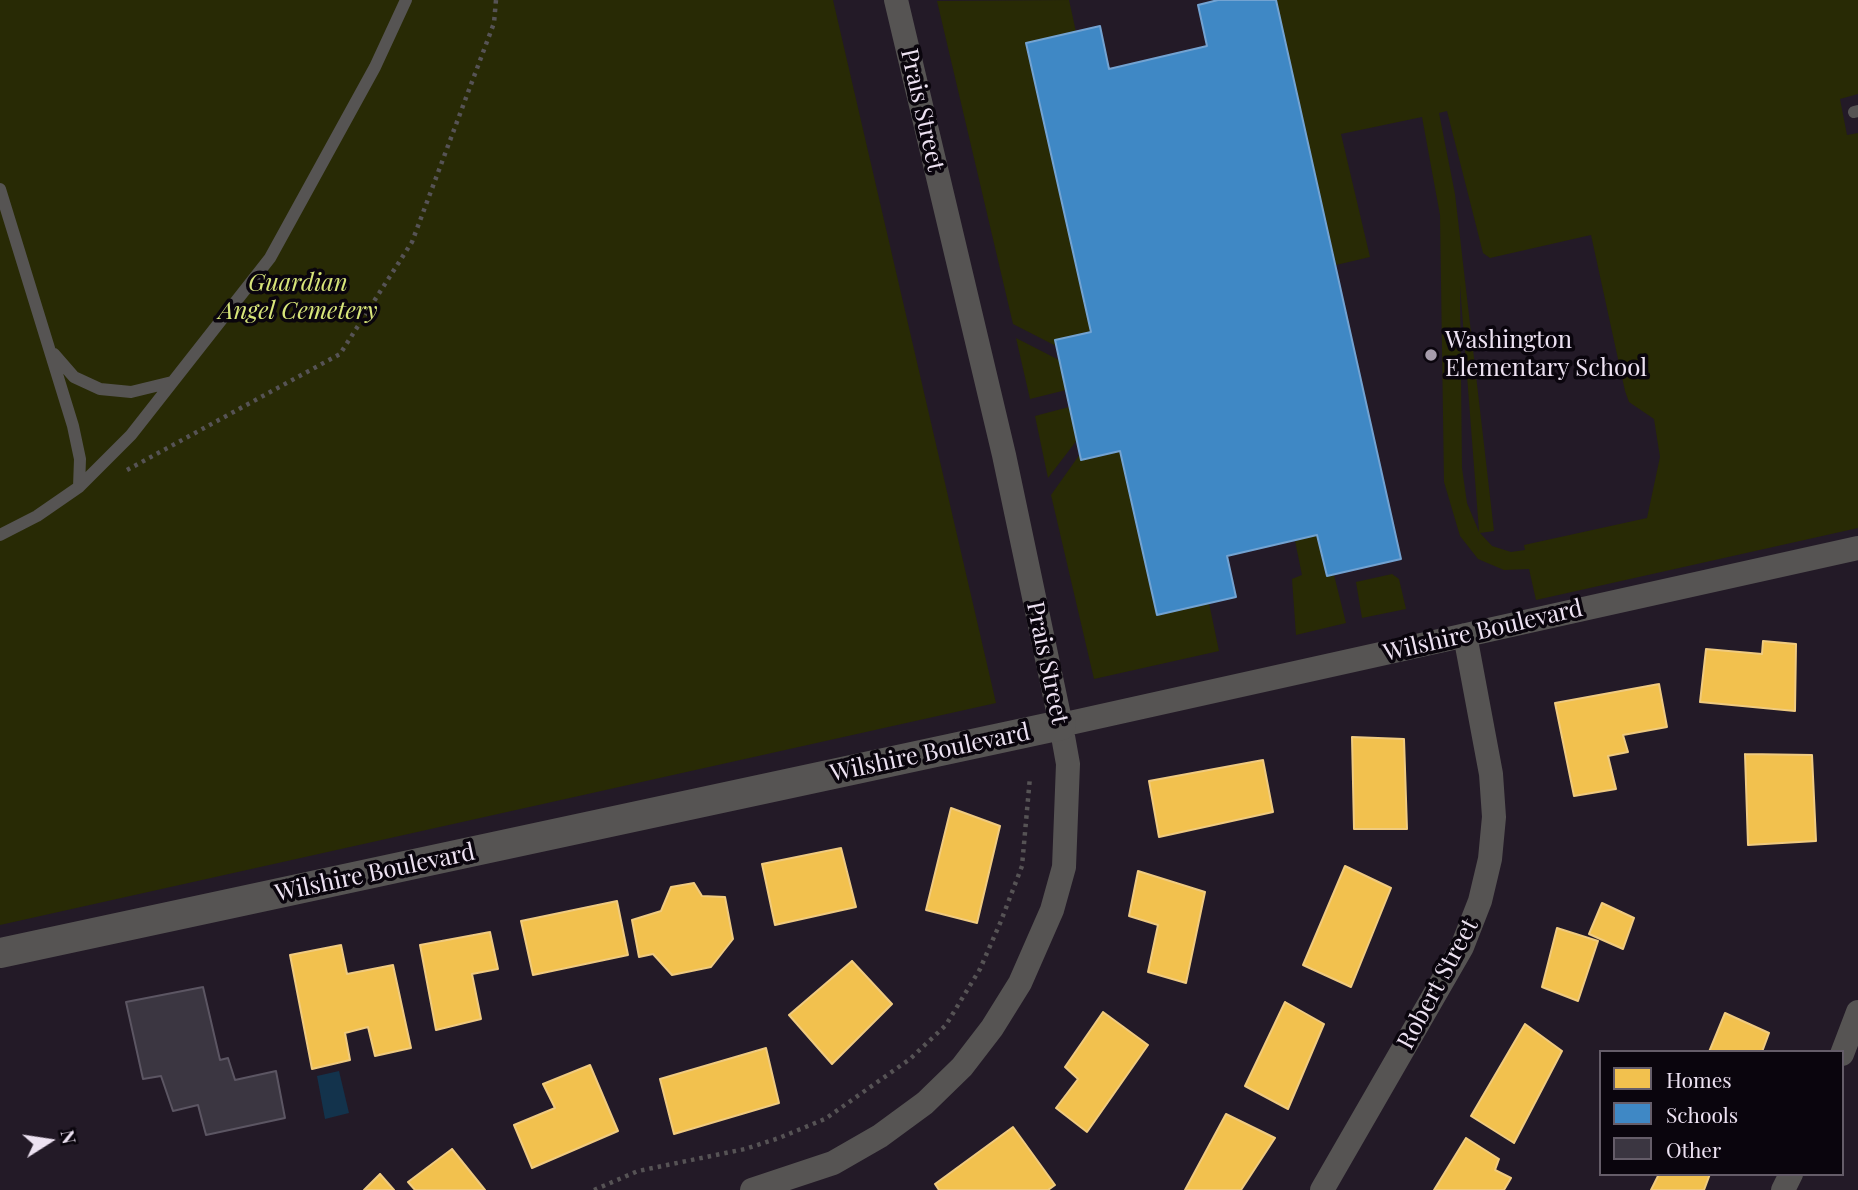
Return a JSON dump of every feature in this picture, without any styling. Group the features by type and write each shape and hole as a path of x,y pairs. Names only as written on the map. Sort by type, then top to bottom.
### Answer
{"street":[{"name":"Prais Street","path":"752,1190 833,1163 880,1136 925,1103 953,1076 992,1028 1036,948 1064,867 1068,764 1004,455 896,0"},
{"name":"Wilshire Boulevard","path":"0,953 1465,635 1856,556"},
{"name":"Robert Street","path":"1322,1190 1462,947 1480,901 1490,859 1494,817 1491,774 1465,635"},
{"path":"1844,1050 1858,1012"}],"lane":[{"path":"0,535 37,516 79,487 131,435 270,258 375,67 406,0"},
{"path":"0,189 73,426 80,459 79,487"},
{"path":"49,348 74,377 100,389 131,392 172,382"}],"path":[{"path":"125,471 340,354 412,242 494,23 496,0"},
{"path":"594,1190 638,1171 746,1150 825,1119 910,1059 946,1025 980,969 1022,866 1030,777"}],"green space":[{"name":"Guardian Angel Cemetery","path":"0,0 833,0 996,703 0,925"},
{"path":"1069,0 1076,32 1026,44 1091,332 1055,340 1056,346 1013,324 937,1"},
{"path":"1276,0 1858,0 1858,94 1840,99 1847,135 1858,133 1858,528 1536,600 1529,569 1504,570 1478,559 1460,536 1444,482 1440,215 1422,117 1341,134 1370,257 1336,265","holes":["1447,111 1483,253 1490,258 1591,235 1625,391 1629,402 1654,419 1660,457 1647,518 1524,545 1525,550 1511,552 1492,546 1480,533 1494,531 1455,194 1439,113","1460,285 1479,531 1479,532 1467,503 1462,468"]},
{"path":"1016,338 1059,360 1066,390 1030,399"},
{"path":"1069,407 1077,440 1048,478 1035,416"},
{"path":"1120,451 1209,603 1219,651 1094,679 1051,495 1080,454"},
{"path":"1317,535 1326,576 1334,575 1346,623 1296,635 1292,579 1302,575 1295,541"},
{"path":"1392,574 1399,579 1406,609 1362,618 1356,582"}],"water":[{"path":"339,1071 349,1113 325,1119 317,1076"}],"building: Homes":[{"path":"1763,641 1796,644 1795,711 1700,702 1706,649 1762,654"},
{"path":"1659,684 1667,727 1623,735 1628,752 1608,756 1616,789 1574,796 1555,703"},
{"path":"1352,737 1404,739 1407,829 1354,829"},
{"path":"1745,754 1812,755 1816,841 1748,845"},
{"path":"1263,760 1273,812 1159,837 1149,781"},
{"path":"951,808 1000,826 977,923 926,910"},
{"path":"841,848 856,907 775,925 762,864"},
{"path":"1345,866 1391,888 1351,987 1303,965"},
{"path":"1138,871 1205,892 1186,983 1148,972 1158,925 1129,916"},
{"path":"694,883 702,896 725,897 733,939 711,967 672,975 653,954 639,957 632,920 661,911 671,887"},
{"path":"617,901 628,955 533,975 521,921"},
{"path":"1602,903 1634,918 1623,949 1589,934"},
{"path":"1557,928 1598,941 1578,1001 1542,987"},
{"path":"490,932 498,969 472,974 481,1019 436,1030 420,945"},
{"path":"341,945 347,974 393,965 411,1048 375,1056 368,1027 345,1033 350,1060 312,1069 290,955"},
{"path":"852,961 892,1004 832,1064 789,1015"},
{"path":"1285,1002 1324,1024 1288,1109 1245,1086"},
{"path":"1103,1012 1148,1045 1087,1132 1056,1108 1078,1079 1065,1067"},
{"path":"1725,1013 1769,1033 1763,1050 1710,1050"},
{"path":"1525,1024 1562,1051 1514,1143 1471,1116"},
{"path":"766,1048 779,1103 674,1134 660,1079"},
{"path":"590,1065 618,1131 532,1168 514,1125 555,1108 543,1084"},
{"path":"1226,1114 1275,1138 1241,1190 1185,1190"},
{"path":"1013,1127 1055,1185 1048,1190 939,1190 935,1184"},
{"path":"1466,1138 1499,1159 1495,1170 1511,1178 1504,1190 1434,1190"},
{"path":"452,1149 485,1190 415,1190 408,1182"},
{"path":"380,1174 394,1190 364,1190"},
{"path":"1658,1176 1709,1176 1704,1190 1651,1190"}],"building: Schools":[{"path":"1218,0 1276,0 1401,559 1327,576 1317,535 1227,556 1236,597 1157,615 1120,451 1081,460 1055,340 1091,332 1026,43 1100,26 1109,69 1207,46 1198,5"}],"building: Other":[{"path":"203,987 220,1060 228,1058 235,1080 276,1071 285,1118 206,1135 198,1105 173,1111 161,1076 143,1079 126,1002"}],"place":[{"name":"Washington Elementary School","path":"1431,355"}]}
